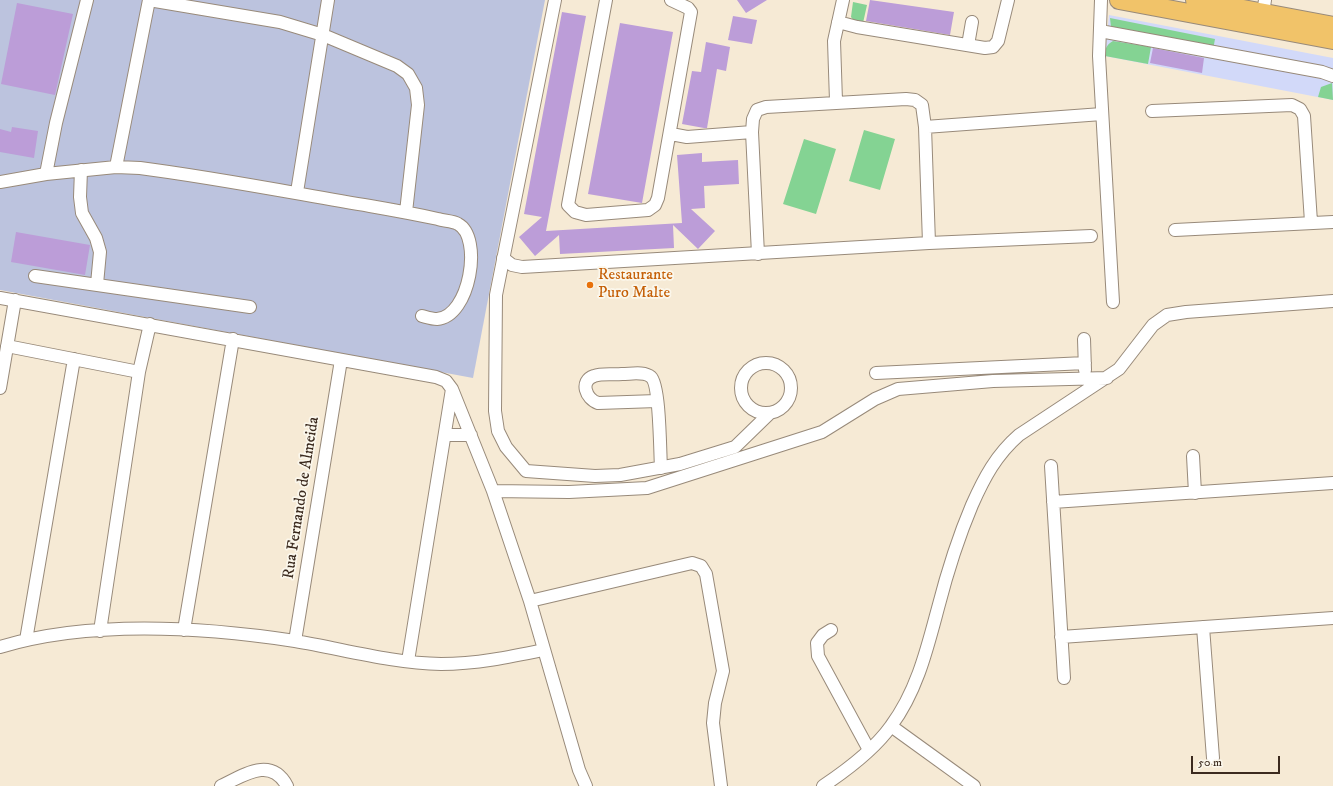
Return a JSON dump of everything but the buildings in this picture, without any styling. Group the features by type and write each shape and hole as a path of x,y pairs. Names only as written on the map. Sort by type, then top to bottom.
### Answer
{"highway":[{"path":"1119,0 1333,40"},
{"path":"1195,0 1263,3 1333,26"}],"street":[{"path":"46,174 56,124 87,0"},
{"path":"116,167 149,0 280,22 323,35 397,66 408,74 416,88 418,105 406,212"},
{"path":"297,192 328,0"},
{"path":"555,0 496,295 495,411 498,431 518,464 526,471 536,473 595,476 620,475 680,464 735,447 770,413 777,411 786,403 791,392 791,384 784,370 777,365 762,363 747,371 740,387 742,396 749,407 761,413 770,413"},
{"path":"606,0 568,205 575,212 586,215 648,210 655,206 671,134 691,12 688,8 671,0"},
{"path":"836,102 834,41 843,0"},
{"path":"838,22 985,48 993,47 1000,36 1008,0"},
{"path":"1101,0 1099,56 1113,302"},
{"path":"968,45 972,22"},
{"path":"1100,31 1314,71 1333,76"},
{"path":"758,254 752,132 753,118 757,110 766,106 906,99 915,100 922,105 925,127 929,243"},
{"path":"1152,111 1292,105 1300,109 1304,116 1312,222"},
{"path":"925,127 1102,114"},
{"path":"671,134 687,137 752,132"},
{"path":"0,182 46,174 116,167 152,169 297,192 406,212 459,224 468,233 471,258 468,284 461,301 451,314 437,319 422,316"},
{"path":"81,170 80,197 82,213 96,238 100,252 97,284"},
{"path":"1175,230 1333,222"},
{"path":"503,258 512,265 522,267 929,243 1091,236"},
{"path":"35,276 250,307"},
{"path":"0,298 233,339 436,377 446,381 452,389 493,491 530,601 579,770 586,786"},
{"path":"0,388 14,300"},
{"path":"823,786 869,750 891,726 911,692 925,657 960,533 979,489 996,458 1019,435 1108,378 1119,369 1153,325 1167,315 1186,312 1333,301"},
{"path":"100,631 139,372 150,324"},
{"path":"184,630 233,339"},
{"path":"1084,340 1086,378"},
{"path":"7,346 139,372"},
{"path":"26,640 74,359"},
{"name":"Rua Fernando de Almeida","path":"295,641 341,360"},
{"path":"876,373 1085,363"},
{"path":"657,401 598,403 587,394 586,385 588,380 596,375 647,374 654,380 657,401 661,468"},
{"path":"493,491 569,492 647,488 822,432 875,399 898,389 993,381 1108,378"},
{"path":"408,661 446,435 452,389"},
{"path":"446,435 471,435"},
{"path":"1192,456 1194,493"},
{"path":"1051,466 1064,678"},
{"path":"1053,502 1333,483"},
{"path":"530,601 692,563 700,566 706,574 723,671 715,703 713,723 722,786"},
{"path":"1061,637 1333,618"},
{"path":"1203,627 1213,758"},
{"path":"0,647 26,640 100,631 141,629 227,633 295,641 408,661 441,664 500,659 543,650"},
{"path":"830,630 823,635 817,643 818,656 869,750"},
{"path":"891,726 974,786"},
{"path":"221,786 251,772 267,769 282,777 287,786"}],"shaded area":[{"path":"0,0 545,0 473,378 0,290"},
{"path":"1109,15 1333,58 1333,100 1105,56"}],"green space":[{"path":"853,2 867,5 863,23 854,21 851,17"},
{"path":"1110,18 1215,39 1213,50 1111,27"},
{"path":"1113,41 1151,47 1148,64 1105,56 1106,47"},
{"path":"1332,83 1333,100 1318,97 1321,87"},
{"path":"864,130 895,139 880,190 849,181"},
{"path":"804,139 836,149 816,214 783,204"}],"place":[{"name":"Restaurante Puro Malte","path":"590,285"}]}
